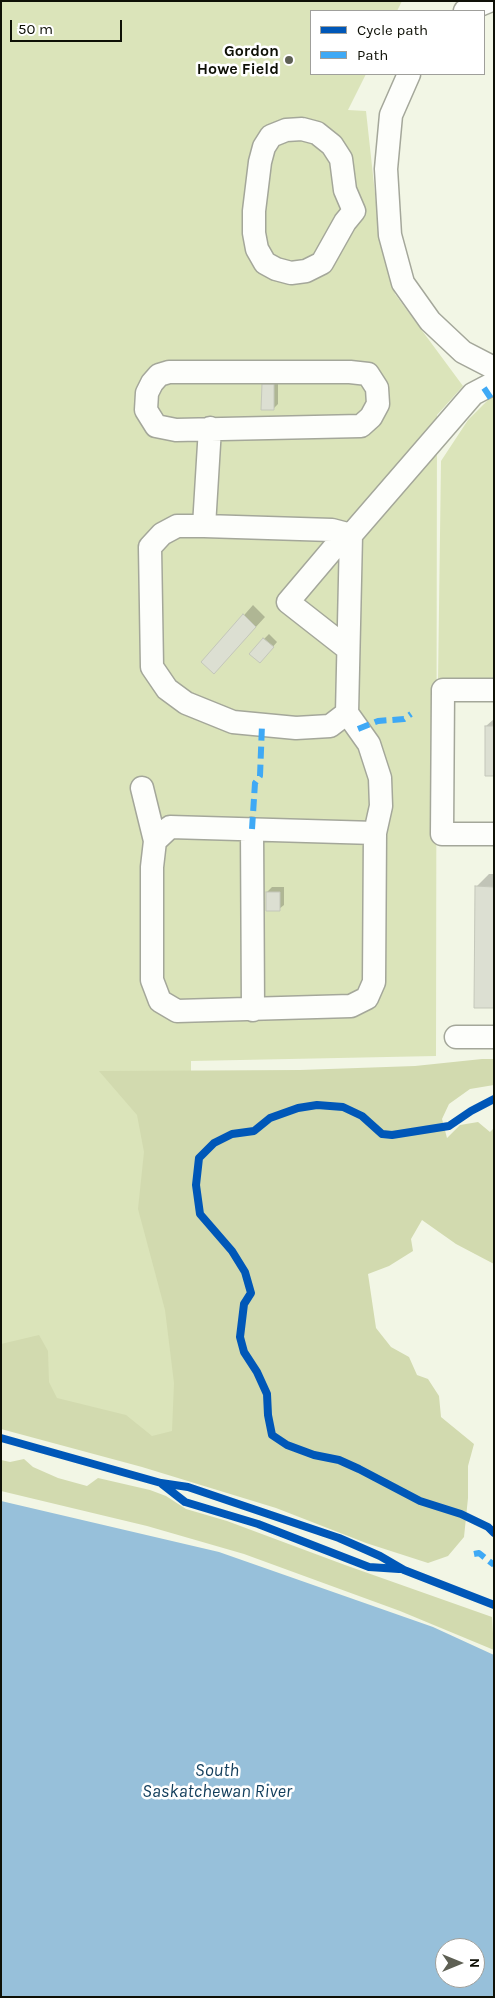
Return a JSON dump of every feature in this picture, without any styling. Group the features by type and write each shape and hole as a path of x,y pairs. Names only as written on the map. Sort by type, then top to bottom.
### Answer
{"street":[{"path":"467,10 489,1"},
{"path":"409,75 391,115 386,169 390,235 403,283 430,321 463,352 494,368"},
{"path":"302,129 317,133 332,144 341,159 345,190 354,211 345,222 322,263 306,271 291,273 265,264 257,249 254,233 254,211 260,162 264,147 271,136 286,130 302,129"},
{"path":"354,211 389,214"},
{"path":"169,372 350,372 368,374 377,388 378,404 371,417 361,426 210,428 176,430 156,426 146,410 147,393 159,375 169,372"},
{"path":"348,649 288,602 332,550 351,535 473,394 494,383"},
{"path":"204,526 210,428"},
{"path":"347,713 330,726 296,728 233,722 186,703 167,689 152,667 150,547 162,534 177,526 332,530 351,535"},
{"path":"142,788 155,840 152,867 152,980 160,1001 177,1011 253,1010 351,1006 367,998 374,982 375,833 381,806 380,778 369,744 347,713 351,535"},
{"path":"494,690 443,690 442,834 494,834"},
{"path":"155,840 170,827 375,833"},
{"path":"252,829 253,1010"},
{"path":"456,1037 494,1037"}],"green space":[{"path":"1,1 402,1 398,10 310,10 310,75 366,75 348,110 366,111 382,245 395,294 463,386 437,415 436,1056 191,1061 190,1460 1,1408"},
{"path":"494,394 494,681 438,682 441,461 468,420"},
{"path":"494,1059 494,1085 470,1089 449,1104 442,1119 447,1138 460,1125 478,1122 490,1132 494,1128 494,1264 456,1244 422,1220 411,1239 413,1251 389,1266 368,1274 376,1328 391,1347 409,1357 417,1375 428,1379 439,1396 441,1417 474,1444 468,1466 468,1498 464,1537 448,1556 428,1563 366,1543 276,1508 142,1467 1,1429 1,1344 39,1335 48,1351 49,1382 57,1398 126,1415 152,1436 172,1431 174,1383 165,1310 138,1209 144,1152 137,1115 99,1071 300,1070 415,1066"},
{"path":"24,1459 33,1467 58,1478 87,1486 98,1478 150,1490 166,1496 186,1509 227,1521 492,1617 494,1650 400,1611 244,1554 147,1526 1,1491 1,1460 10,1462"}],"water":[{"name":"South Saskatchewan River","path":"1,1501 219,1552 433,1627 494,1655 494,1997 1,1997"}],"building":[{"path":"262,384 274,384 274,410 261,410"},
{"path":"243,614 256,627 214,674 201,662"},
{"path":"263,638 274,647 260,663 249,654"},
{"path":"485,726 494,726 494,776 485,776"},
{"path":"475,886 494,887 494,1008 474,1008"},
{"path":"266,892 280,892 280,911 266,911"}],"marked path":[{"path":"484,388 494,403"},
{"path":"358,729 378,721 404,719 411,714"},
{"path":"252,829 255,783 260,776 262,725"},
{"path":"474,1554 479,1553 494,1565"}],"cycle path":[{"path":"494,1099 471,1111 449,1126 392,1135 382,1134 362,1116 343,1107 317,1105 298,1108 270,1118 254,1131 232,1134 214,1143 199,1158 196,1185 200,1214 232,1251 245,1272 251,1293 244,1304 240,1337 244,1352 257,1372 267,1394 268,1415 272,1435 287,1445 314,1455 339,1460 420,1501 461,1514 488,1527 494,1533"},
{"path":"1,1438 161,1483 188,1487 339,1538 380,1556 404,1570 494,1605"},
{"path":"162,1484 185,1502 258,1524 369,1567 399,1569"}],"place":[{"name":"Gordon Howe Field","path":"289,60"}]}
